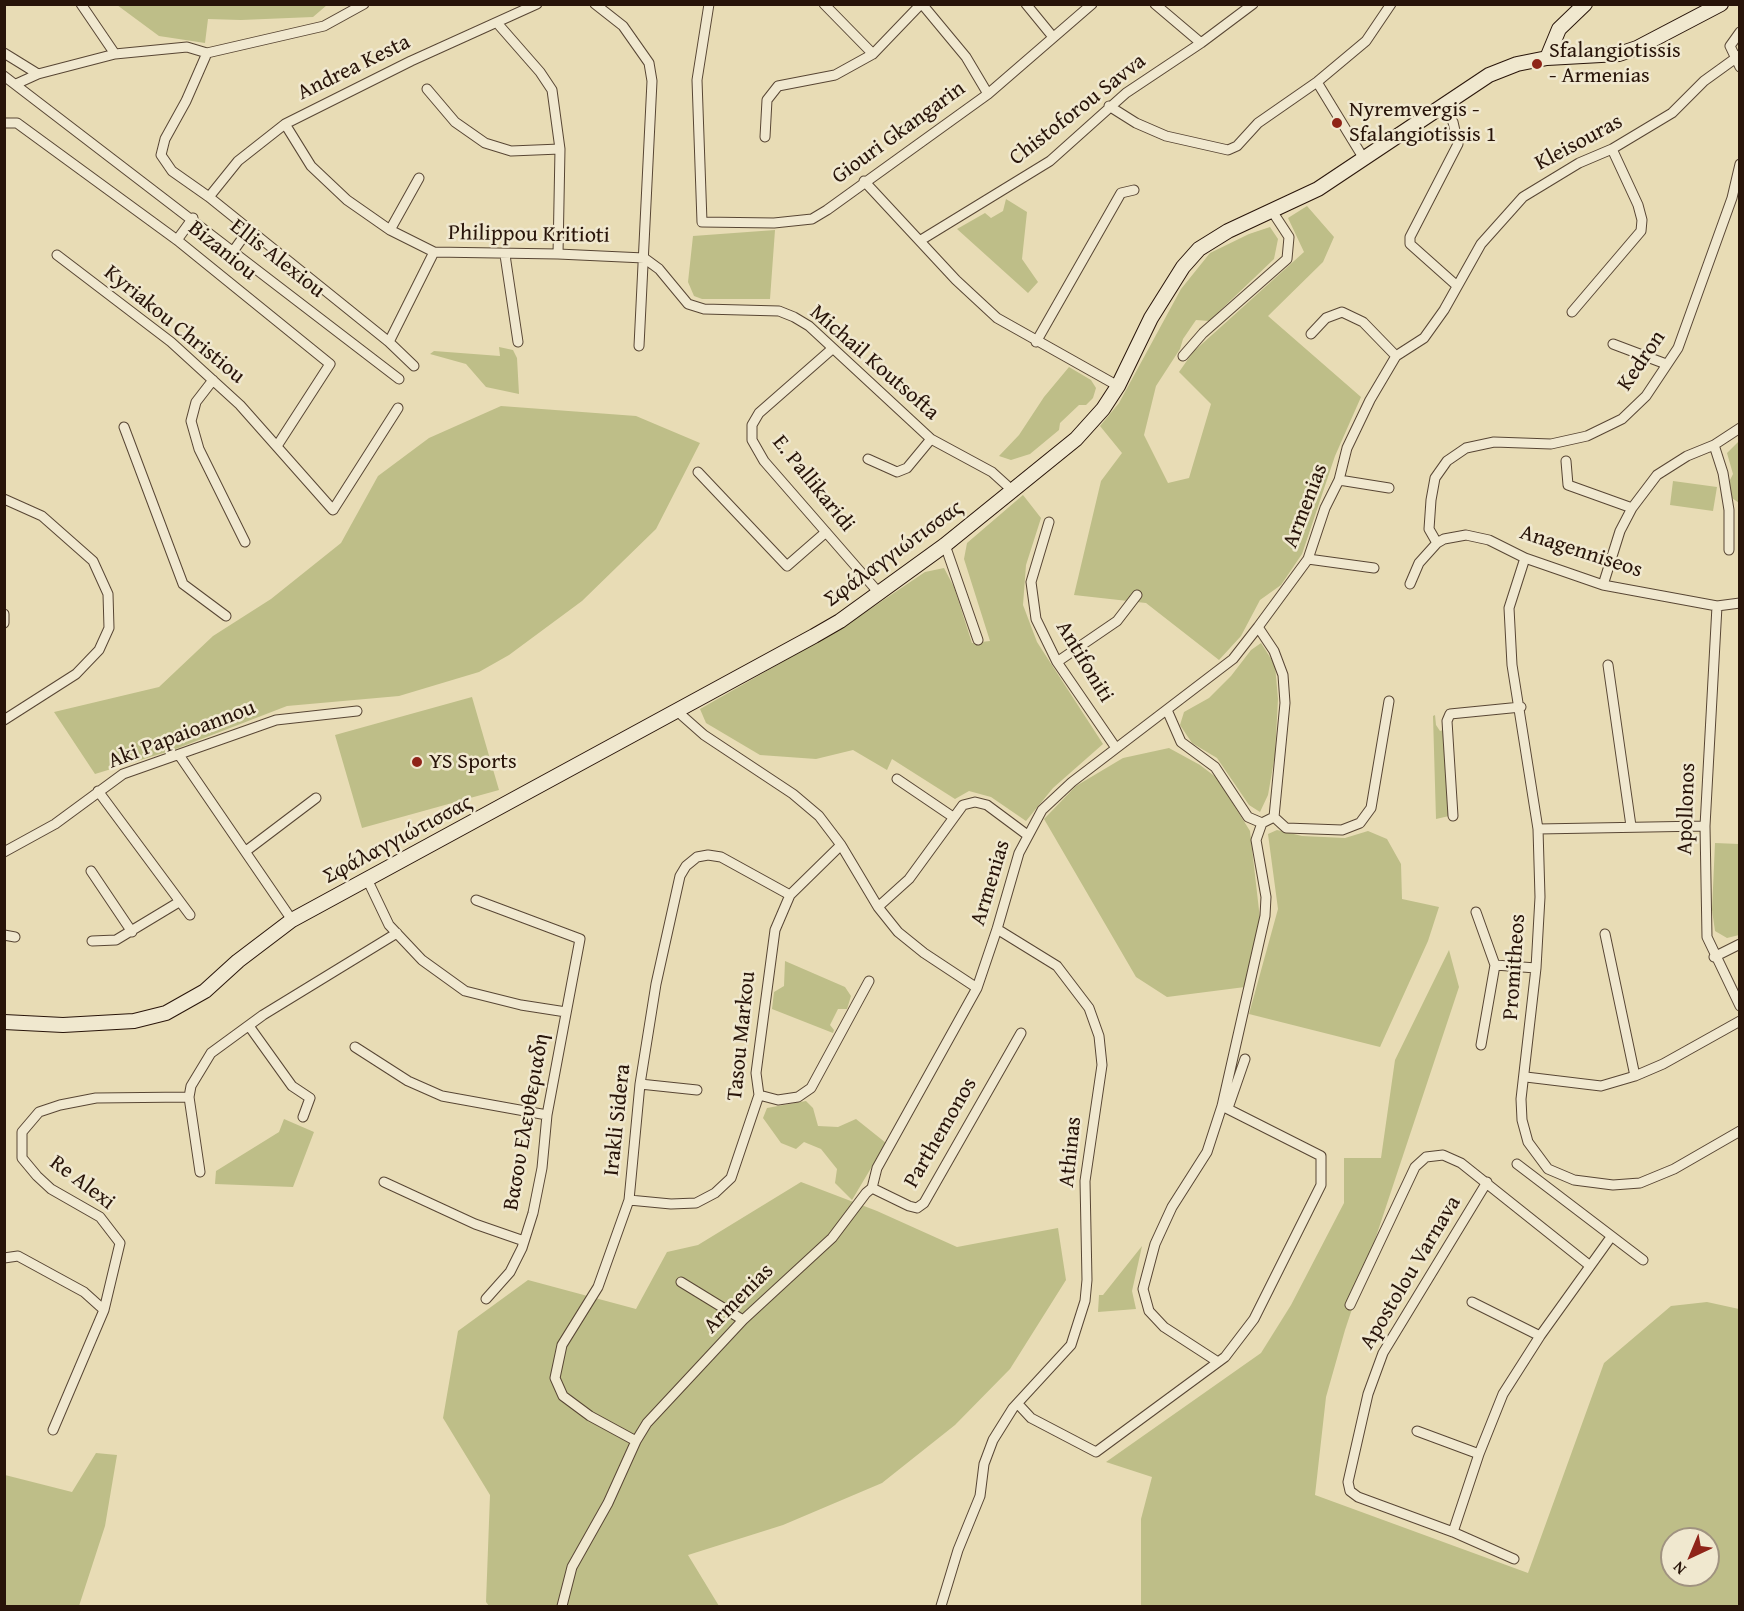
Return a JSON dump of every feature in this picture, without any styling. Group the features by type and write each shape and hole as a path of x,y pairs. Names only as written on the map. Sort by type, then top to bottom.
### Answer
{"street":[{"path":"81,4 115,54"},
{"path":"16,84 38,75 115,54 187,47 207,53 324,26 349,8 364,4"},
{"name":"Andrea Kesta","path":"209,197 238,161 285,124 411,61 498,24 537,4"},
{"path":"595,4 623,26 649,63 652,81 639,346"},
{"name":"Giouri Gkangarin","path":"709,4 697,80 702,222 774,223 812,219 988,94 1092,4"},
{"path":"824,4 873,54"},
{"path":"765,137 767,100 778,86 834,75 873,54 921,4 966,57 988,94"},
{"path":"1026,4 1053,37"},
{"path":"1155,4 1202,44"},
{"name":"Chistoforou Savva","path":"921,240 1050,161 1109,106 1202,44 1253,4"},
{"path":"1109,106 1136,123 1166,136 1228,150 1237,146 1258,123 1283,103 1317,82 1366,41 1391,4"},
{"path":"1547,58 1559,29 1585,4"},
{"name":"Σφάλαγγιώτισσας","path":"4,1022 63,1026 134,1021 166,1013 205,991 238,961 292,920 368,881 814,636 945,545 1076,439 1103,409 1118,386 1151,318 1183,267 1199,249 1228,231 1318,189 1489,75 1517,64 1547,58 1619,54 1637,48 1721,4"},
{"path":"498,24 540,72 552,90 560,149 558,254"},
{"path":"1738,60 1730,46 1740,32"},
{"path":"4,53 38,75"},
{"name":"Ellis Alexiou","path":"207,53 186,101 165,139 161,155 172,171 209,197 389,342 414,366"},
{"name":"Kleisouras","path":"1396,356 1424,338 1444,310 1481,244 1523,196 1579,162 1612,149 1672,113 1704,81 1738,60"},
{"name":"Ellis Alexiou","path":"4,76 234,250 399,379"},
{"path":"1317,82 1364,159"},
{"path":"427,89 455,122 485,143 511,151 560,149"},
{"path":"1442,106 1454,122 1458,144 1410,237 1413,248 1456,285"},
{"name":"Bizaniou","path":"4,123 17,123 177,240 330,364 277,446"},
{"name":"Philippou Kritioti","path":"285,124 311,166 347,200 390,230 434,252 644,258"},
{"path":"1572,312 1641,231 1642,220 1638,205 1612,149"},
{"name":"Kedron","path":"1437,543 1429,529 1435,478 1448,461 1466,448 1494,442 1551,444 1587,436 1622,419 1646,396 1678,348 1736,198 1740,164"},
{"path":"390,230 419,178"},
{"path":"864,181 956,279 997,318 1036,342 1118,386"},
{"path":"1036,342 1120,193 1134,190"},
{"path":"1183,356 1203,333 1287,258 1289,237 1272,211"},
{"path":"177,240 193,219"},
{"path":"234,250 249,230"},
{"path":"389,342 434,252"},
{"name":"Kyriakou Christiou","path":"57,255 171,342 213,380 240,405 333,510 398,408"},
{"path":"506,255 518,342"},
{"name":"Michail Koutsofta","path":"644,258 660,269 688,304 704,309 778,311 809,326 931,440 992,472 1013,491"},
{"path":"1311,334 1326,318 1342,312 1363,322 1396,356"},
{"path":"1613,344 1666,363"},
{"name":"E. Pallikaridi","path":"832,349 759,413 752,425 752,440 764,461 879,593"},
{"name":"Armenias","path":"562,1606 572,1566 608,1503 636,1441 658,1410 743,1320 832,1238 872,1188 877,1168 977,988 998,929 1026,834 1042,810 1072,782 1233,658 1258,627 1308,559 1339,480 1347,448 1370,400 1396,356"},
{"path":"213,380 196,402 191,421 199,449 245,542"},
{"path":"124,427 183,584 226,616"},
{"path":"1602,585 1620,531 1632,508 1657,474 1740,428"},
{"path":"868,459 897,472 907,468 931,440"},
{"path":"1713,445 1723,473 1729,510 1729,550"},
{"path":"1566,461 1568,485 1632,508"},
{"path":"698,472 787,566 826,531"},
{"path":"1339,480 1389,488"},
{"path":"4,499 42,516 93,561 108,594 108,628 99,650 76,674 4,720"},
{"path":"1729,510 1740,509"},
{"name":"Antifoniti","path":"1049,522 1031,582 1036,619 1057,662 1116,748"},
{"name":"Anagenniseos","path":"1437,543 1444,539 1466,535 1489,540 1525,558 1602,585 1717,606 1740,603"},
{"path":"1410,584 1419,563 1437,543"},
{"path":"945,545 978,640"},
{"name":"Promitheos","path":"1525,558 1509,608 1512,665 1521,707 1538,829 1540,897 1526,1077 1521,1099 1522,1120 1528,1142 1548,1169"},
{"path":"1308,559 1374,568"},
{"path":"1057,662 1117,621 1137,595"},
{"name":"Apollonos","path":"1717,606 1705,826 1707,937 1714,957 1740,1006"},
{"path":"4,614 4,623"},
{"path":"1258,627 1274,651 1283,675 1285,703 1274,817"},
{"path":"1608,665 1631,826"},
{"path":"1274,817 1286,828 1341,830 1360,823 1371,808 1389,702"},
{"path":"1453,816 1446,721 1450,714 1521,707"},
{"path":"1167,710 1182,742 1215,767 1248,817 1262,824"},
{"name":"Aki Papaioannou","path":"4,852 55,825 123,774 276,720 357,711"},
{"path":"678,712 704,735 793,794 819,816 841,845 878,907 898,932 924,953 977,988"},
{"path":"179,755 292,920"},
{"path":"897,779 953,817"},
{"path":"98,791 190,915"},
{"path":"246,851 316,798"},
{"path":"878,907 909,879 963,805 975,802 987,805 1026,834"},
{"path":"1225,1107 1265,916 1266,897 1256,840 1262,824 1274,817"},
{"path":"1538,829 1705,826"},
{"name":"Tasou Markou","path":"629,1200 671,1204 696,1203 715,1192 731,1178 759,1095 756,1073 775,930 790,895 841,845"},
{"name":"Irakli Sidera","path":"636,1441 590,1416 563,1396 555,1378 562,1345 598,1287 629,1200 640,1084 656,984 680,876 686,866 697,857 708,855 721,857 790,895"},
{"path":"91,871 132,932"},
{"path":"368,881 389,924 422,960 465,991 521,1005 566,1012"},
{"name":"Βασου Ελευθεριαδη","path":"476,900 580,939 547,1115 542,1168 524,1241 510,1272 486,1299"},
{"path":"92,941 116,940 179,902"},
{"path":"1476,912 1495,965 1481,1045"},
{"name":"Athinas","path":"941,1606 958,1550 980,1496 984,1464 993,1440 1018,1404 1071,1345 1085,1301 1087,1280 1085,1181 1102,1065 1099,1036 1092,1017 1071,982 1039,953 998,929"},
{"path":"200,1172 189,1097 191,1086 211,1053 249,1026 397,933"},
{"path":"1605,934 1635,1076"},
{"path":"4,935 15,937"},
{"path":"1714,957 1740,944"},
{"path":"1495,965 1536,968"},
{"path":"759,1095 778,1100 798,1097 811,1088 868,981"},
{"path":"1526,1077 1601,1086 1635,1076 1663,1064 1740,1021"},
{"path":"249,1026 292,1086 310,1098 303,1117"},
{"name":"Parthemonos","path":"872,1188 909,1206 917,1208 924,1203 1021,1033"},
{"path":"355,1047 408,1081 442,1096 547,1115"},
{"path":"1218,1362 1164,1327 1149,1311 1143,1289 1155,1244 1172,1206 1207,1152 1245,1059"},
{"path":"640,1084 697,1090"},
{"name":"Re Alexi","path":"53,1430 104,1310 120,1243 100,1217 51,1189 37,1176 22,1158 22,1132 39,1112 60,1105 96,1098 189,1097"},
{"path":"1018,1404 1030,1418 1096,1452 1218,1362 1254,1319 1321,1185 1321,1156 1225,1107"},
{"path":"1537,1181 1548,1169 1574,1180 1613,1185 1640,1183 1674,1169 1740,1131"},
{"path":"1350,1305 1415,1167 1426,1157 1443,1155 1461,1163 1589,1265"},
{"path":"1517,1164 1643,1260"},
{"path":"384,1182 475,1224 524,1241"},
{"name":"Apostolou Varnava","path":"1487,1182 1383,1353 1368,1394 1348,1482 1350,1491 1358,1497 1453,1532 1514,1559"},
{"path":"1453,1532 1479,1454 1503,1394 1540,1336 1611,1237"},
{"path":"4,1258 18,1256 84,1293 104,1310"},
{"path":"681,1282 743,1320"},
{"path":"1472,1302 1540,1336"},
{"path":"1417,1431 1479,1454"}],"green space":[{"path":"117,5 327,5 313,17 208,19 205,43 159,36"},
{"path":"1006,199 1027,212 1022,259 1038,282 1028,293 957,229 985,213 991,218 1003,211"},
{"path":"1307,206 1334,237 1323,262 1268,316 1361,397 1335,456 1302,554 1281,585 1260,600 1241,636 1219,660 1146,603 1074,595 1101,481 1122,453 1100,426 1119,403 1181,289 1210,253 1249,234 1270,227 1278,239 1274,259 1209,321 1196,320 1156,386 1144,435 1168,483 1189,478 1211,404 1179,372 1193,352 1304,252 1288,218"},
{"path":"775,230 770,299 702,299 694,296 688,282 693,236"},
{"path":"499,347 513,350 517,358 519,394 486,387 466,364 430,354 434,351 500,356"},
{"path":"1069,367 1091,380 1096,388 1093,398 1086,405 1079,405 1060,423 1059,430 1030,454 1011,460 999,456 1019,435 1044,397"},
{"path":"501,406 636,416 700,443 656,529 582,601 509,655 479,672 399,696 287,706 173,750 95,774 54,712 159,687 213,636 271,599 341,543 378,476 429,438"},
{"path":"1739,441 1740,503 1732,498 1728,484 1733,474 1727,453"},
{"path":"1673,481 1717,487 1713,511 1670,505"},
{"path":"1023,495 1041,518 1026,565 1023,605 1037,642 1103,744 1053,788 1026,821 991,797 969,791 955,799 892,759 887,770 853,750 816,759 760,755 706,723 700,709 842,628 925,572 944,568 954,587 972,643 990,641 964,559 967,543"},
{"path":"1261,643 1275,665 1278,699 1275,755 1268,795 1260,812 1249,805 1217,758 1192,743 1180,725 1184,712 1209,698 1231,676 1251,650"},
{"name":"YS Sports","path":"472,697 499,790 362,828 335,735"},
{"path":"1435,715 1436,725 1440,731 1443,730 1449,816 1436,819 1433,716"},
{"path":"1169,748 1200,765 1217,778 1250,831 1260,919 1245,987 1167,997 1136,977 1044,819 1076,786 1123,758"},
{"path":"1277,830 1302,836 1345,838 1368,831 1387,839 1401,864 1402,899 1439,907 1428,941 1380,1047 1249,1014 1278,909 1268,834"},
{"path":"1715,843 1739,844 1739,935 1727,938 1715,931 1712,910"},
{"path":"1449,950 1459,987 1345,1330 1326,1397 1315,1495 1528,1573 1604,1363 1671,1306 1707,1302 1739,1309 1739,1606 1141,1606 1141,1519 1152,1477 1106,1462 1261,1353 1291,1305 1344,1203 1344,1158 1381,1158 1395,1060"},
{"path":"785,961 845,987 851,996 847,1009 838,1009 830,1025 834,1030 833,1033 772,1009 774,992 784,986"},
{"path":"806,1101 813,1108 818,1126 838,1127 856,1119 886,1143 852,1200 835,1183 837,1169 821,1149 804,1142 796,1149 781,1143 763,1118 767,1108"},
{"path":"284,1119 314,1132 293,1187 215,1184 216,1171 279,1132"},
{"path":"801,1182 877,1211 957,1247 1058,1228 1066,1280 1010,1369 955,1425 882,1483 783,1525 688,1555 719,1606 489,1606 486,1602 490,1495 443,1418 458,1331 528,1280 636,1309 667,1252 698,1245"},
{"path":"1142,1246 1132,1291 1136,1309 1098,1312 1099,1295 1103,1295"},
{"path":"96,1453 117,1455 105,1526 79,1606 5,1606 5,1475 72,1492"}],"place":[{"name":"Sfalangiotissis - Armenias","path":"1537,64"},
{"name":"Nyremvergis - Sfalangiotissis 1","path":"1337,123"},
{"name":"YS Sports","path":"417,762"}]}
